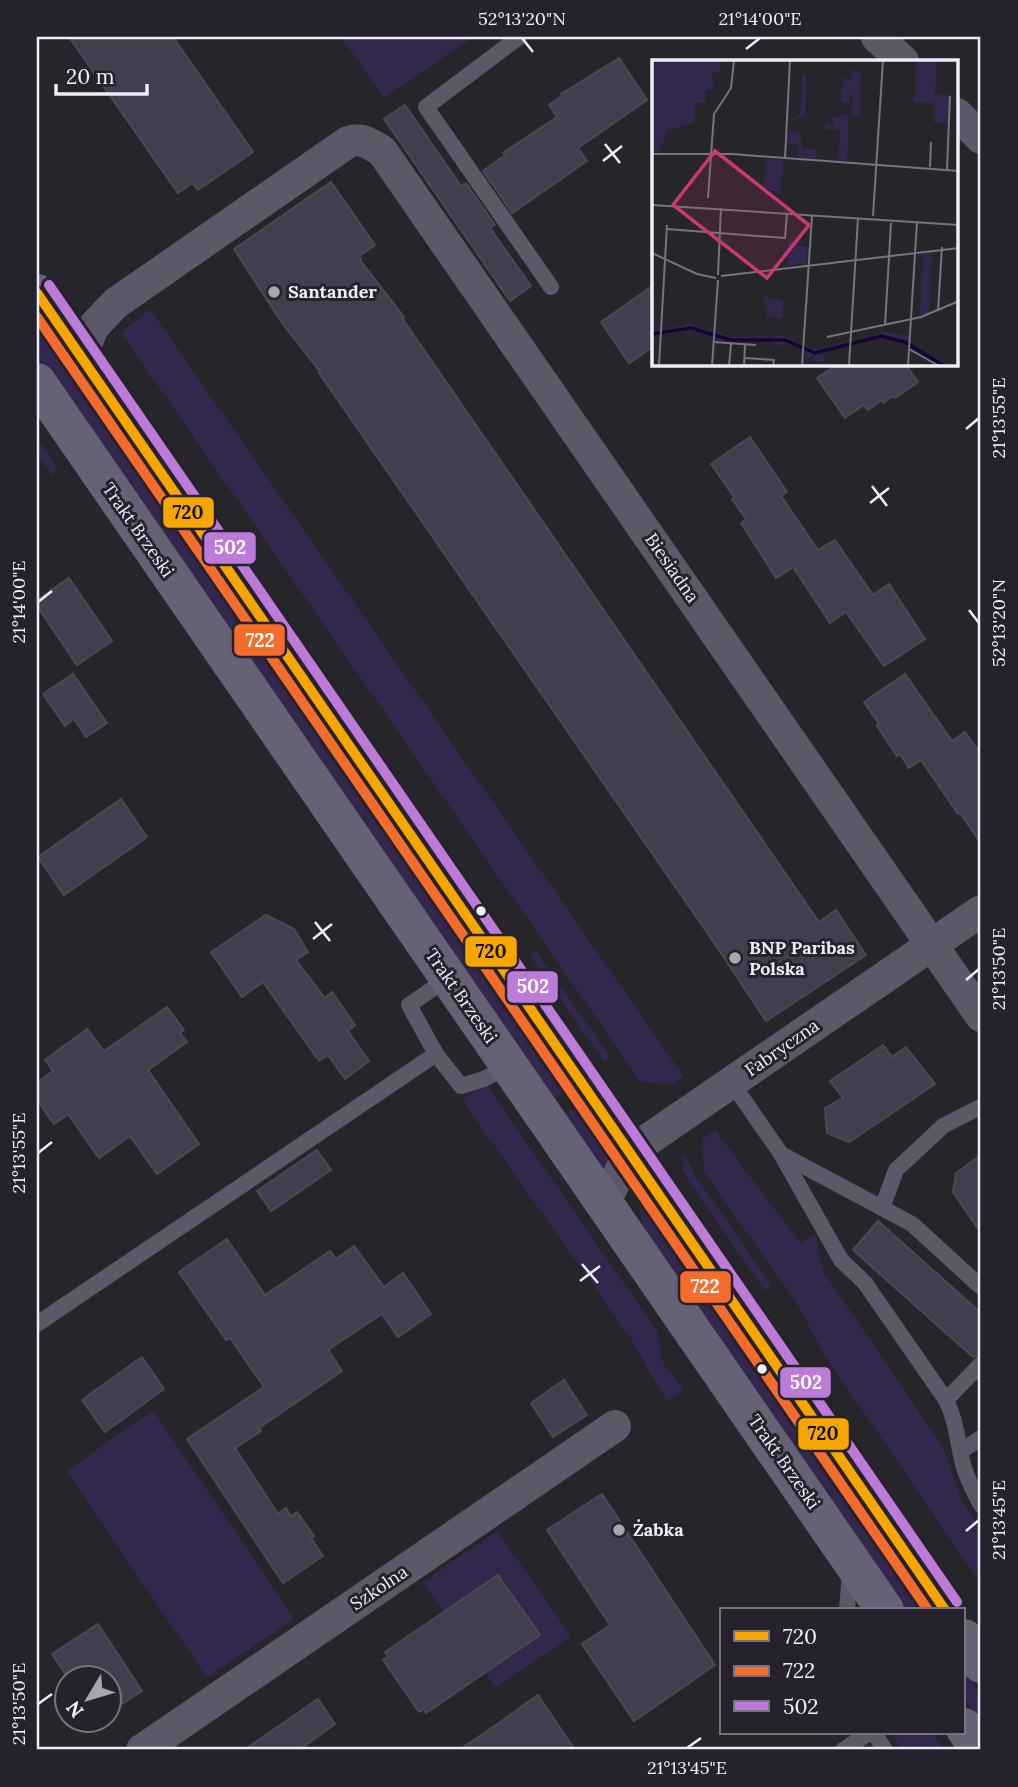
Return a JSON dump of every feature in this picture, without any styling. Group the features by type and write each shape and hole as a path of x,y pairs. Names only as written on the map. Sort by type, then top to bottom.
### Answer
{"main road":[{"path":"37,293 944,1608"},
{"name":"Trakt Brzeski","path":"37,382 884,1608"},
{"path":"965,1640 981,1664"},
{"path":"965,1729 979,1750"}],"street":[{"path":"877,37 901,60"},
{"path":"958,115 981,138"},
{"name":"Biesiadna","path":"81,357 93,327 103,314 348,142 356,139 365,141 382,151 981,1016"},
{"name":"Fabryczna","path":"604,1203 630,1152 981,911"},
{"name":"Szkolna","path":"142,1750 615,1426"}],"lane":[{"path":"519,37 426,107 551,287"},
{"path":"448,978 409,1005 436,1054 461,1087 509,1066"},
{"path":"37,1324 436,1054"},
{"path":"732,1083 781,1154 841,1260 865,1283 946,1400 955,1419 970,1486 981,1505"},
{"path":"882,1208 896,1170 943,1126 978,1108 981,1109"},
{"path":"781,1154 912,1224 981,1287"},
{"path":"946,1400 981,1364"},
{"path":"961,1451 981,1438"},
{"path":"847,1608 850,1559"},
{"path":"843,1750 869,1734"},
{"path":"872,1734 885,1750"}],"shaded area":[{"path":"341,37 473,37 384,97"},
{"path":"150,309 684,1077 672,1085 640,1081 123,335 124,331"},
{"path":"37,322 567,1089 553,1101 37,353"},
{"path":"37,438 56,466 53,476 37,454"},
{"path":"536,951 610,1057 605,1063 530,955"},
{"path":"486,1084 657,1331 663,1363 684,1390 668,1400 632,1340 462,1100"},
{"path":"578,1105 619,1165 612,1182 564,1115"},
{"path":"715,1130 801,1244 815,1234 823,1271 943,1447 961,1499 981,1529 981,1584 824,1354 796,1302 704,1172 702,1140"},
{"path":"684,1153 695,1175 772,1286 765,1291 688,1180 682,1168"},
{"path":"641,1199 924,1608 905,1608 643,1229"},
{"path":"153,1410 294,1619 207,1678 67,1471"},
{"path":"497,1531 571,1636 495,1687 423,1582"},
{"path":"965,1671 981,1696 981,1722 965,1698"},
{"path":"892,1734 933,1734 944,1750 902,1750"}],"building":[{"path":"69,37 173,37 253,152 198,190 192,183 178,193"},
{"path":"619,58 647,100 578,148 587,161 512,213 483,171 505,155 503,153 557,117 549,105 562,96 561,94"},
{"path":"405,105 461,186 466,183 495,225 490,228 531,286 510,301 384,119"},
{"path":"331,182 375,245 359,256 360,260 404,317 402,318 819,922 836,910 866,955 766,1021 321,373 282,323 234,249"},
{"path":"652,286 652,347 629,363 601,322"},
{"path":"835,366 906,366 918,382 895,398 893,396 883,403 882,400 868,410 863,405 845,418 817,378"},
{"path":"750,437 787,492 781,496 818,550 835,540 873,595 889,584 925,639 884,666 846,612 830,623 793,567 776,578 741,523 746,519 732,499 734,497 711,464"},
{"path":"69,578 112,641 77,665 37,606 37,600"},
{"path":"73,674 107,723 86,737 74,719 65,726 43,694"},
{"path":"905,674 952,741 965,732 981,754 981,843 921,760 909,768 900,754 897,756 864,702"},
{"path":"121,799 147,837 64,895 38,857"},
{"path":"266,915 294,929 308,952 296,960 325,998 332,992 355,1025 348,1031 369,1061 345,1079 328,1055 319,1061 263,982 242,997 211,952"},
{"path":"167,1007 184,1030 180,1033 187,1042 148,1070 199,1144 157,1174 130,1136 99,1158 68,1114 54,1124 37,1100 37,1083 53,1071 45,1060 87,1029 104,1051"},
{"path":"883,1045 892,1057 906,1047 935,1084 849,1142 827,1133 825,1108 843,1098 830,1081"},
{"path":"317,1150 331,1170 271,1211 257,1191"},
{"path":"981,1155 981,1233 953,1192 956,1173"},
{"path":"878,1221 981,1313 981,1354 973,1357 853,1250"},
{"path":"227,1239 265,1295 330,1251 336,1259 354,1246 384,1287 403,1273 431,1314 398,1337 382,1314 328,1350 342,1371 259,1428 261,1431 235,1448 278,1514 286,1508 291,1516 297,1512 314,1536 311,1538 323,1556 283,1583 187,1439 264,1387 230,1338 226,1340 179,1272"},
{"path":"142,1357 164,1389 105,1432 82,1400"},
{"path":"564,1380 587,1415 553,1437 531,1403"},
{"path":"602,1494 715,1665 634,1721 582,1644 610,1625 547,1530"},
{"path":"498,1575 540,1635 426,1713 424,1709 419,1712 383,1660 388,1657 385,1652"},
{"path":"98,1624 142,1691 122,1704 122,1664 59,1664 52,1654"},
{"path":"538,1695 575,1750 459,1750 493,1727"},
{"path":"318,1699 335,1724 299,1750 244,1750"}],"transit line":[{"name":"502","path":"49,285 957,1602"},
{"name":"720","path":"37,293 944,1608"},
{"name":"722","path":"37,317 927,1608"}],"place":[{"name":"Santander","path":"274,292"},
{"name":"BNP Paribas Polska","path":"735,958"},
{"name":"Żabka","path":"619,1530"}]}
